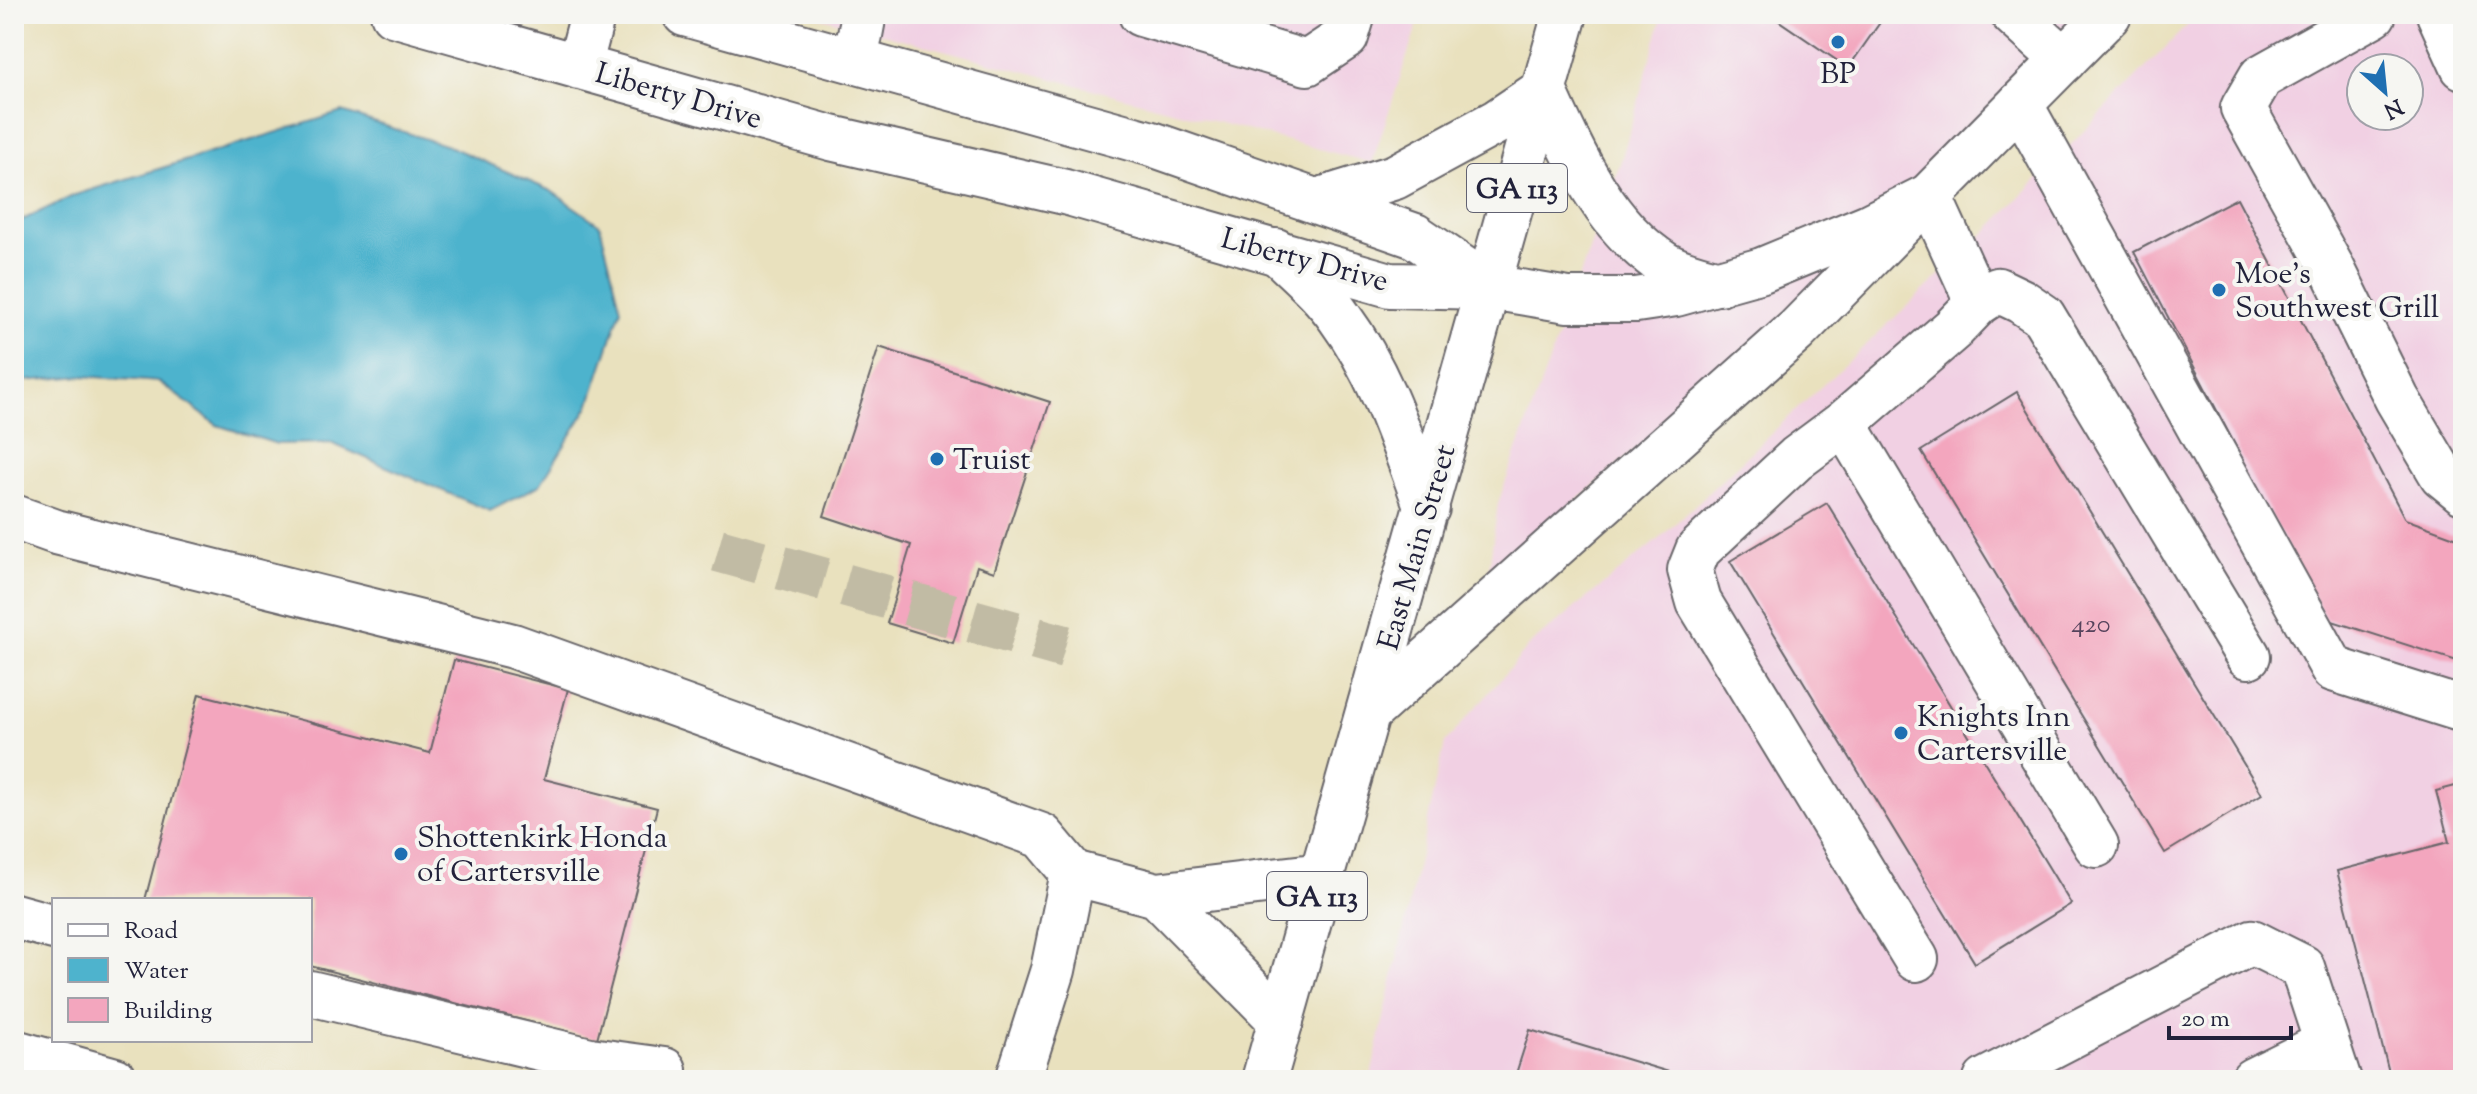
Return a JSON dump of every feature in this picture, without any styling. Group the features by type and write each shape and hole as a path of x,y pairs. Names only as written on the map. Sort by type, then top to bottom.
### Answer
{"main road":[{"path":"579,67 593,14"},
{"name":"Liberty Drive","path":"685,14 1152,144 1415,236 1490,287"},
{"path":"855,61 864,14"},
{"path":"1141,14 1307,63 1346,37 1353,14"},
{"name":"East Main Street","path":"1264,1080 1565,14"},
{"path":"2013,14 2064,60"},
{"path":"1369,712 1796,331 2109,14"},
{"path":"2374,14 2261,77 2243,108 2331,266 2397,399 2442,475 2463,492"},
{"path":"2439,14 2463,67"},
{"name":"Liberty Drive","path":"405,16 831,138 1065,192 1390,285 1490,287"},
{"path":"1317,201 1395,177 1473,135 1544,90 1592,184 1633,238 1668,266 1719,283"},
{"path":"2020,104 2333,669 2457,708 2463,705"},
{"path":"1490,287 1568,300 1602,302 1636,300 1719,283 1808,252 1929,196"},
{"path":"1929,196 1978,303"},
{"path":"1276,251 1340,317 1364,355 1384,394 1427,508"},
{"path":"1916,959 1699,602 1690,570 1698,550 1797,458 1844,423 1953,329 1978,303 1998,290 2043,316 2248,656"},
{"path":"1844,423 2096,845"},
{"path":"14,517 56,532 513,646 1042,836 1073,873 1157,895 1322,875"},
{"path":"1018,1080 1053,970 1073,873"},
{"path":"1157,895 1281,1021"},
{"path":"14,916 52,926"},
{"path":"1986,1080 2252,942 2302,967 2333,1062 2253,1080"},
{"path":"312,993 590,1060 675,1077"},
{"path":"14,1052 115,1080"}],"shaded area":[{"path":"807,14 1421,14 1372,163"},
{"path":"1663,14 2087,14 1929,196 1488,577 1498,503 1621,161"},
{"path":"2198,14 2463,14 2463,1080 1370,1080 1445,743 1531,644 1661,537 1986,232"}],"water":[{"path":"342,112 451,147 551,191 600,225 621,309 589,406 540,485 490,511 331,443 277,444 217,425 159,382 83,376 14,382 14,224 75,195"}],"building":[{"name":"BP","path":"1886,14 1848,68 1772,16"},
{"path":"2237,198 2405,519 2463,540 2463,663 2326,619 2134,252"},
{"name":"Truist","path":"879,347 1050,402 994,572 977,566 953,643 887,623 911,545 824,516"},
{"name":"Knights Inn Cartersville","path":"2017,392 2262,794 2165,853 1921,451"},
{"name":"Knights Inn Cartersville","path":"1827,503 2071,904 1975,963 1730,561"},
{"name":"Shottenkirk Honda of Cartersville","path":"454,660 568,689 544,779 657,808 597,1039 312,967 312,898 146,898 199,694 430,753"},
{"path":"2463,784 2463,1080 2391,1080 2337,871 2449,842 2436,791"},
{"path":"1530,1030 1692,1079 1514,1080"}],"tunnel":[{"path":"718,550 1065,647"}],"place":[{"name":"BP","path":"1838,42"},
{"name":"Moe's Southwest Grill","path":"2219,290"},
{"name":"Truist","path":"937,459"},
{"name":"Knights Inn Cartersville","path":"1901,733"},
{"name":"Shottenkirk Honda of Cartersville","path":"401,854"}]}
